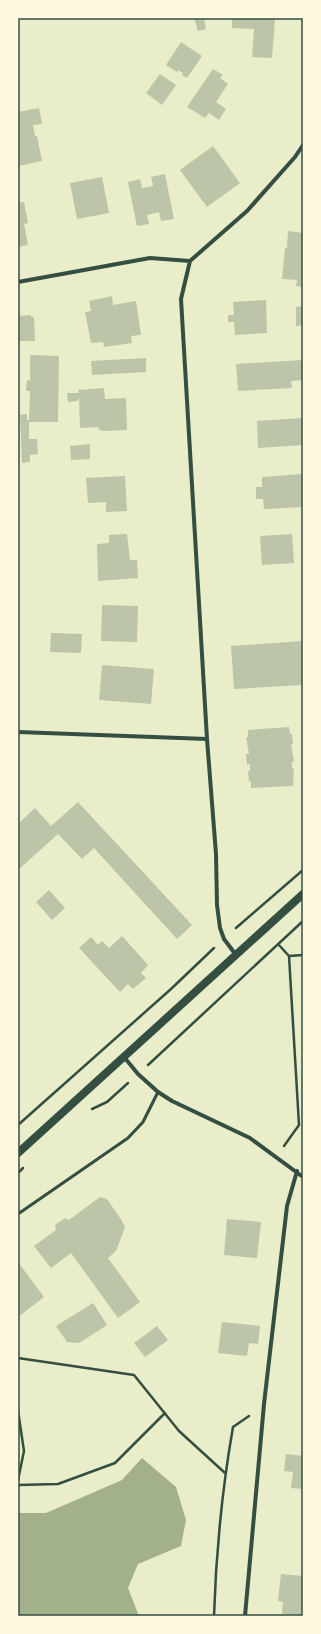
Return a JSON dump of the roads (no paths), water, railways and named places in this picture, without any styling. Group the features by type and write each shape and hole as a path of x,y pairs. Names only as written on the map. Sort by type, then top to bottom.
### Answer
{"main road":[{"path":"18,1153 303,894"}],"street":[{"path":"236,955 224,939 220,928 217,905 216,854 207,739 180,299 190,261 247,211 296,157 303,145"},
{"path":"18,282 150,258 190,261"},
{"path":"18,732 207,739"},
{"path":"124,1056 138,1074 158,1092 172,1101 250,1138 303,1176"},
{"path":"245,1616 264,1404 287,1206 297,1171"}],"lane":[{"path":"18,1214 128,1138 143,1122 158,1092"}]}
